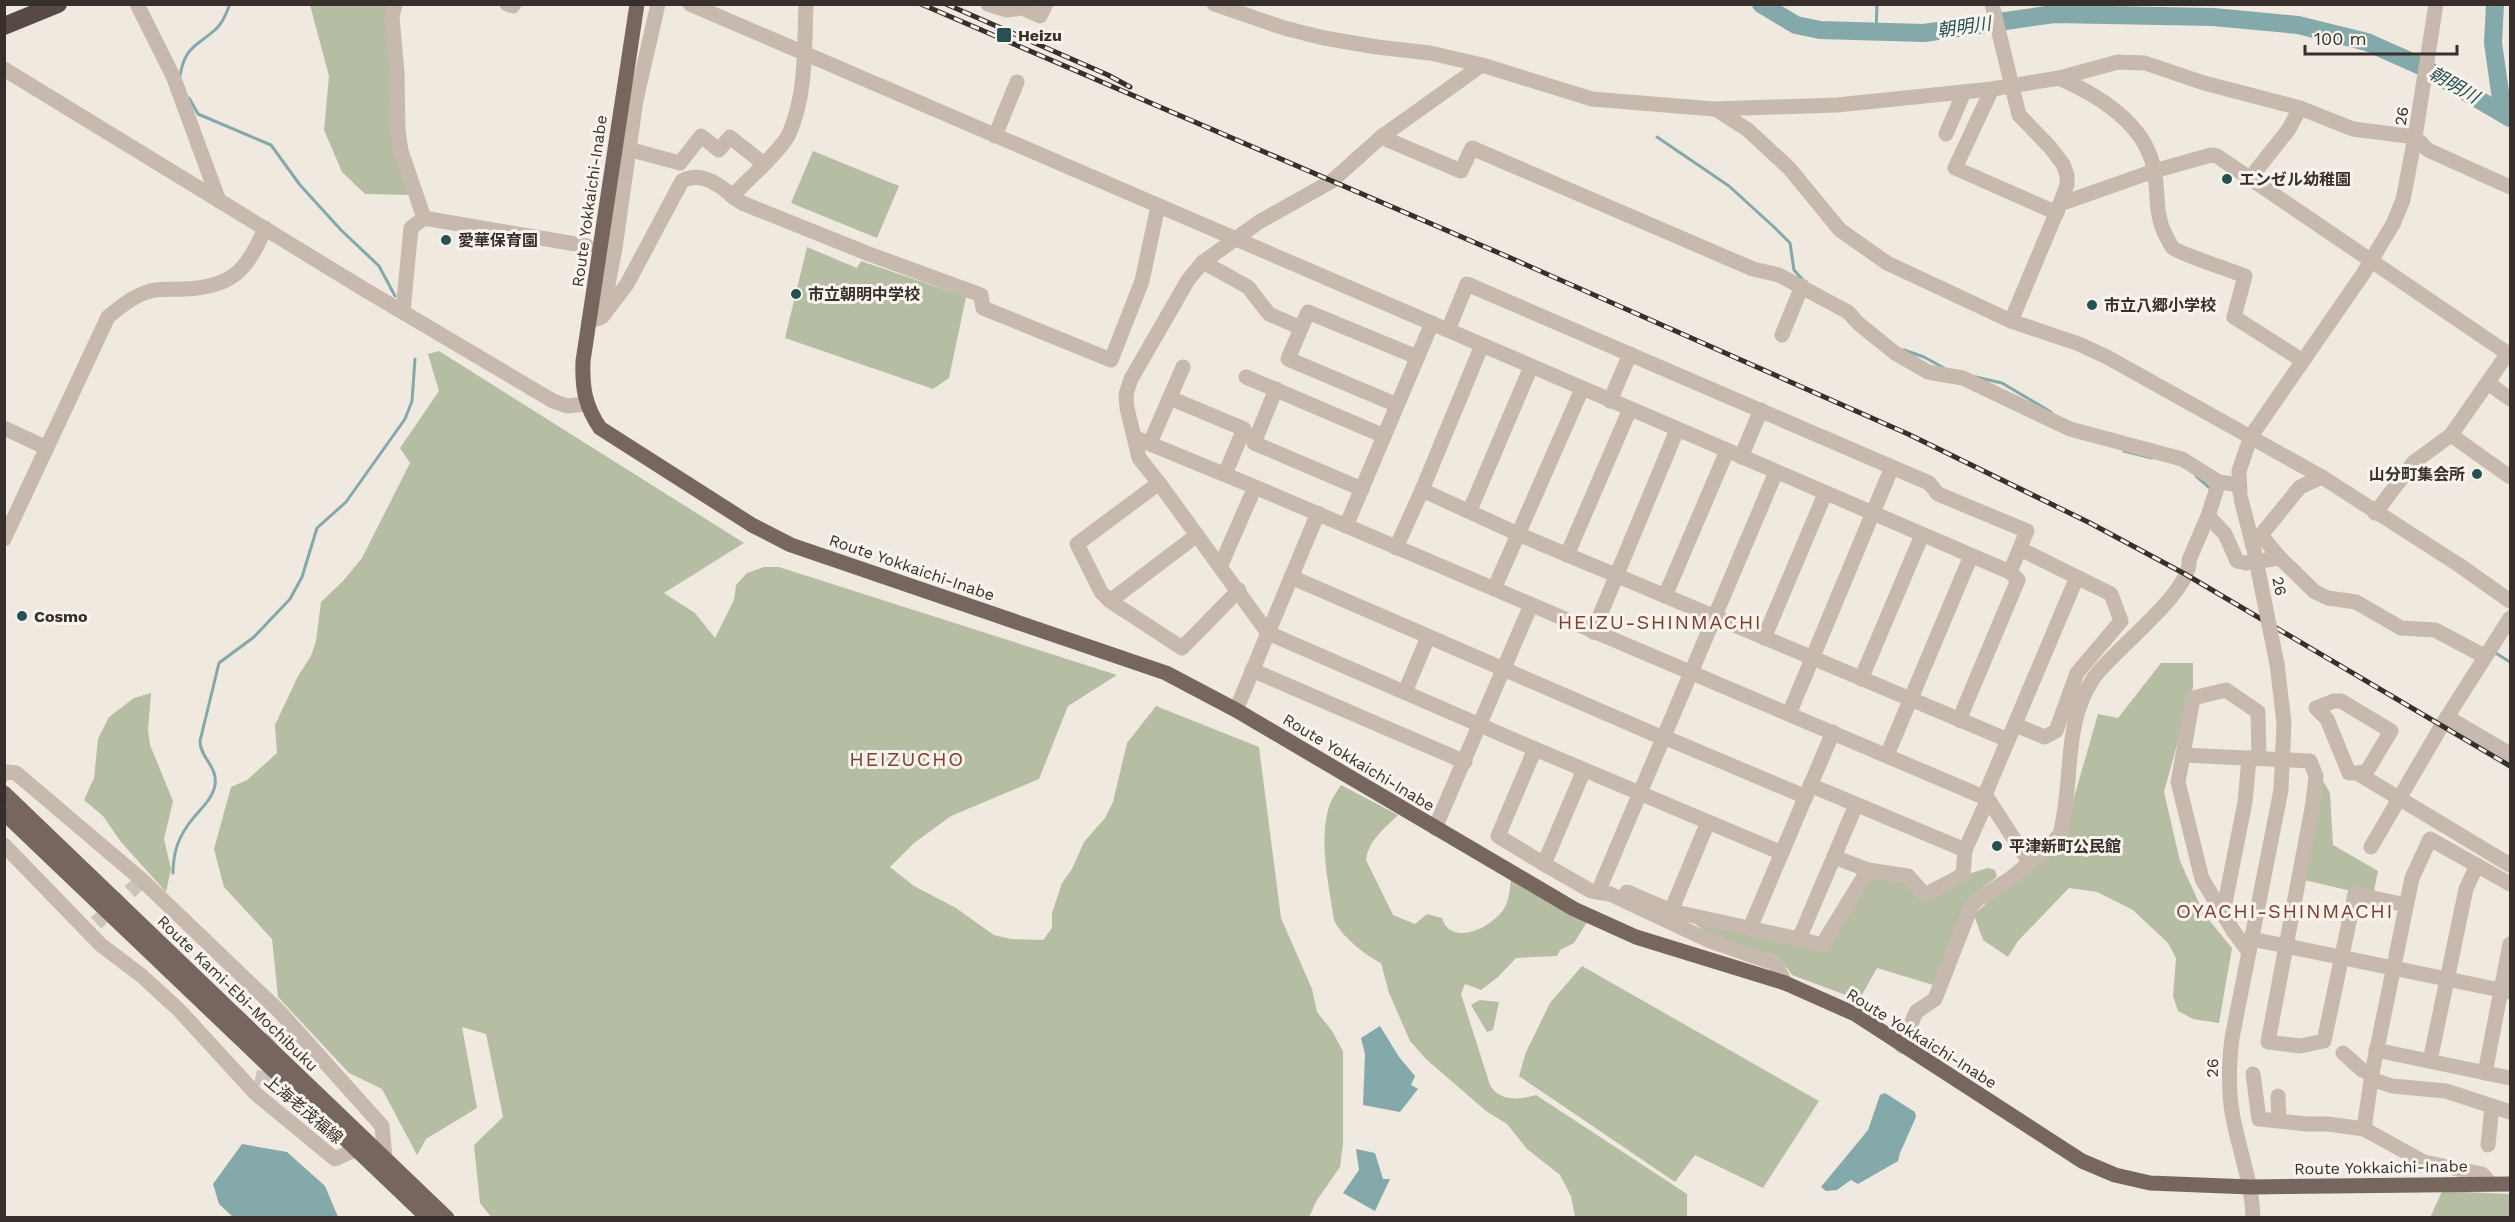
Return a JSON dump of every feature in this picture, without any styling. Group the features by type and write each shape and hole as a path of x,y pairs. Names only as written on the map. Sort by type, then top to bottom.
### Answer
{"highway":[{"path":"4,26 58,4"}],"main road":[{"name":"Route Yokkaichi-Inabe","path":"637,4 596,319 583,361 582,388 586,404 600,428 752,525 791,545 1166,673 1236,710 1574,909 1636,937 1785,983 1855,1014 2082,1161 2115,1175 2150,1183 2250,1187 2511,1185"},
{"name":"Route Kami-Ebi-Mochibuku","path":"4,793 447,1218"},
{"name":"Route Kami-Ebi-Mochibuku","path":"4,813 428,1218"}],"street":[{"path":"137,4 173,76 219,201"},
{"path":"395,4 392,17 397,73 398,130 401,151 424,218"},
{"path":"507,4 513,6 514,4"},
{"path":"596,319 615,248 628,149 642,72 658,4"},
{"path":"690,4 2010,572 2018,580 1959,720"},
{"path":"732,196 789,136 802,91 806,4"},
{"path":"988,4 1007,10 1022,8 1040,16 1046,4"},
{"path":"1214,4 1284,28 1324,38 1430,53 1482,65 1592,99 1714,109 1837,105 1992,89 2059,78 2131,61 2145,63 2204,83 2300,108 2353,129 2416,131 2428,150 2511,188"},
{"path":"1992,4 2014,86 2015,103 2019,115 2049,146 2063,164 2067,175 2067,185 2058,209 2011,321"},
{"name":"26","path":"2253,1218 2250,1187 2232,1112 2229,1069 2232,1038 2276,823 2284,723 2277,664 2240,492 2242,458 2251,436 2394,224 2403,200 2435,12"},
{"path":"1482,65 1382,137 1332,181 1259,222 1203,262 1188,280 1128,386 1126,408 1143,441 1318,513 1986,798 2029,861"},
{"path":"4,69 553,401 567,406 586,404"},
{"path":"2059,78 2102,100 2125,120 2151,156 2158,222 2173,248 2245,276 2234,317 2303,361"},
{"path":"995,136 1017,82"},
{"path":"1992,89 1955,168 2058,209 2154,171 2211,155 2217,156 2509,354 2451,435 2414,462 2375,513"},
{"path":"1946,134 1964,92"},
{"path":"2251,177 2289,129 2300,108"},
{"path":"1714,109 1748,130 1782,161 1840,230 1887,263 2011,321 2100,354 2251,436 2322,477 2459,565 2511,602"},
{"path":"628,149 680,163 701,136 719,150 730,137 764,164"},
{"path":"1382,137 1461,171 1472,148 1743,264 1779,275 1802,286 1848,312 1895,353 1928,372 1963,378 1980,384 2070,429 2182,459 2214,497 2225,534 2237,561 2246,563 2280,558"},
{"path":"596,319 627,284 682,181 689,177 703,178 720,185 742,203 869,254 981,295 983,308 1111,360 1142,281 1158,206"},
{"path":"403,311 411,228 424,218 587,246"},
{"path":"4,539 108,317 129,300 149,291 193,289 221,284 243,270 265,228"},
{"path":"1203,262 1248,287 1269,314 1300,328"},
{"path":"1448,330 1467,284 1761,410 1929,483 1938,494 2027,531 2010,572"},
{"path":"1782,335 1802,286"},
{"path":"1396,405 1288,359 1300,328 1308,312 1417,357"},
{"path":"1346,526 1432,323"},
{"path":"1396,548 1482,345"},
{"path":"1610,401 1630,354"},
{"path":"1183,367 1170,398 1143,441 1139,458 1239,590 1268,633 1534,749 1782,853"},
{"path":"1470,510 1532,367"},
{"path":"1246,377 1384,436"},
{"path":"2488,383 2511,399"},
{"path":"1276,389 1254,443 1362,489"},
{"path":"1494,589 1582,389"},
{"path":"1170,398 1245,429 1225,474"},
{"path":"1567,555 1630,409"},
{"path":"1665,596 1734,454 1761,410"},
{"path":"4,428 47,448"},
{"path":"1593,632 1677,430"},
{"path":"2451,435 2511,477"},
{"path":"1789,714 1892,467"},
{"path":"1601,887 1776,472"},
{"path":"2322,477 2300,487 2261,535 2280,558 2315,592 2328,598 2356,602 2401,628 2434,630 2484,656"},
{"path":"1159,483 1077,544 1101,592 1110,601 1182,648 1239,590"},
{"path":"1220,567 1255,487"},
{"path":"1422,490 1567,555 2008,740"},
{"path":"2214,497 2240,492"},
{"path":"1764,638 1825,494"},
{"path":"1902,1046 1916,1012 1935,999 1971,907 1982,896 2011,878 2051,845 2060,834 2073,731 2088,688 2102,669 2177,591 2214,497"},
{"path":"1236,710 1318,513"},
{"path":"1110,601 1197,535"},
{"path":"1861,679 1922,535"},
{"path":"2015,725 2045,736 2056,731 2077,673 2121,621 2111,594 2020,549"},
{"path":"1887,755 1971,556"},
{"path":"1291,577 1664,738 1808,791 1856,805 1965,850"},
{"path":"1834,857 1868,870 1908,876 1925,895 1964,875 1965,850 2008,740 2077,577"},
{"path":"1435,828 1532,605"},
{"path":"2371,847 2484,656 2511,618"},
{"path":"1405,692 1428,637"},
{"path":"1252,670 1465,762"},
{"path":"2223,913 2254,758 2258,712 2226,690 2193,698 2178,782 2202,879 2223,913 2250,945 2285,946 2506,992"},
{"path":"2357,773 2367,771 2391,731 2341,701 2334,701 2316,708 2327,719 2349,773 2357,773 2511,865"},
{"path":"2447,717 2511,754"},
{"path":"1750,928 1833,732"},
{"path":"1534,749 1498,836 1591,891 1601,887 1671,911 1822,945 1868,870"},
{"path":"2182,755 2310,761 2316,777 2310,825 2268,1042 2300,1046 2324,1041 2355,894 2406,905"},
{"path":"1544,864 1584,770"},
{"path":"4,774 16,773 140,882 278,1019 382,1126 385,1158"},
{"path":"1799,939 1856,805"},
{"path":"1671,911 1708,822"},
{"path":"2364,1129 2376,1050 2412,878 2430,839 2511,884"},
{"name":"上海老茂福線","path":"4,845 179,1010 232,1070 258,1090 335,1159 357,1149"},
{"path":"2430,1061 2466,889 2477,865"},
{"path":"1601,887 1610,894 1710,941 1776,964 1785,983"},
{"path":"2484,1073 2506,992 2511,944"},
{"path":"2376,1050 2511,1078"},
{"path":"2343,1053 2362,1070 2392,1086 2446,1091 2511,1112"},
{"path":"2253,1074 2259,1119 2364,1129 2424,1162 2482,1174 2491,1184"},
{"path":"2278,1096 2279,1120"},
{"path":"2488,1145 2492,1106"}],"green space":[{"path":"310,5 390,5 413,195 365,194 342,172 324,130 329,76"},
{"path":"813,151 899,186 877,238 791,203"},
{"path":"807,247 857,268 861,261 966,297 949,378 933,389 785,338"},
{"path":"439,351 744,543 664,593 695,613 715,638 734,600 736,585 747,573 764,567 779,567 1117,675 1068,706 1039,779 951,816 914,843 890,867 914,886 956,908 994,935 1011,939 1043,940 1052,928 1052,913 1062,883 1072,869 1084,842 1105,818 1113,802 1127,743 1156,706 1259,747 1281,918 1312,989 1317,1012 1332,1031 1343,1051 1343,1144 1340,1167 1317,1200 1309,1217 491,1217 480,1203 474,1145 503,1117 486,1034 462,1027 477,1108 426,1139 417,1155 382,1089 349,1073 278,997 272,939 224,887 214,849 231,787 247,780 277,753 275,725 298,676 311,656 316,641 321,602 362,558 410,463 400,448 439,391 428,354"},
{"path":"2161,663 2193,663 2193,687 2164,792 2180,861 2204,914 2232,948 2219,1023 2193,1019 2178,1011 2173,996 2176,958 2168,943 2133,910 2097,892 2069,888 2018,941 2008,957 1983,940 1974,915 2056,837 2071,808 2098,714 2118,718"},
{"path":"151,693 148,730 150,745 173,801 164,839 171,869 166,892 121,842 103,816 84,800 94,778 98,739 109,717 134,698"},
{"path":"2320,776 2330,793 2333,845 2378,871 2373,896 2304,880"},
{"path":"1341,785 1398,815 1374,841 1366,860 1393,915 1415,924 1427,914 1442,918 1447,927 1454,932 1473,931 1483,927 1500,914 1507,901 1511,880 1587,922 1574,943 1560,950 1557,956 1516,958 1498,977 1481,990 1465,984 1461,994 1490,1085 1494,1091 1504,1097 1523,1098 1536,1095 1687,1194 1687,1217 1575,1217 1571,1196 1560,1175 1527,1149 1507,1124 1486,1111 1426,1059 1410,1041 1389,993 1381,963 1354,945 1334,920 1324,837 1329,807"},
{"path":"1988,868 1995,870 1997,877 1979,890 1965,906 1933,985 1877,968 1859,1000 1792,975 1779,957 1712,936 1691,921 1822,946 1868,871 1904,882 1925,900 1971,873"},
{"path":"1582,966 1819,1101 1763,1188 1695,1155 1675,1182 1519,1076 1526,1052 1550,1003"},
{"path":"1480,1000 1499,1002 1493,1030 1487,1032 1471,1005"},
{"path":"2442,1191 2510,1194 2510,1217 2430,1218"}],"water":[{"path":"1380,1026 1399,1057 1415,1076 1411,1085 1418,1089 1400,1112 1363,1105 1365,1054 1361,1038"},
{"path":"1885,1093 1915,1112 1916,1117 1898,1161 1858,1184 1851,1180 1837,1190 1826,1191 1821,1187 1868,1130 1880,1095"},
{"path":"242,1144 287,1152 325,1186 338,1217 233,1217 219,1204 213,1184"},
{"path":"1356,1149 1375,1153 1383,1179 1390,1179 1375,1211 1343,1193 1359,1170"}],"waterway":[{"path":"180,76 188,53 218,27 230,4"},
{"name":"朝明川","path":"1761,4 1796,25 1820,30 1924,33 2054,14 2213,17 2298,25 2367,42 2423,67 2510,118"},
{"path":"1876,32 1877,4"},
{"path":"2495,4 2493,43 2503,113"},
{"path":"189,98 198,114 271,145 300,185 341,230 379,266 395,296"},
{"path":"1657,137 1729,186 1775,228 1790,243 1794,270 1803,280"},
{"path":"1904,350 1924,357 1944,368"},
{"path":"173,873 180,838 210,797 215,785 214,772 200,741 219,663 254,637 290,599 302,577 317,528 346,502 405,419 412,401 415,359"},
{"path":"1976,377 2002,383 2051,412"},
{"path":"2124,451 2152,458"},
{"path":"2196,476 2211,489"},
{"path":"2494,652 2510,662"}],"tunnel":[{"path":"96,923 138,884"},
{"path":"261,1086 276,1026"}],"railway":[{"path":"921,4 1513,259 1908,434 2090,523 2185,574 2510,766"},
{"path":"946,4 1108,75 1130,87"}],"place":[{"name":"Heizu","path":"1004,35"},
{"name":"エンゼル幼稚園","path":"2227,179"},
{"name":"愛華保育園","path":"446,240"},
{"name":"市立朝明中学校","path":"796,294"},
{"name":"市立八郷小学校","path":"2092,305"},
{"name":"山分町集会所","path":"2477,474"},
{"name":"Cosmo","path":"22,616"},
{"name":"平津新町公民館","path":"1997,846"}],"district":[{"name":"HEIZU-SHINMACHI","path":"1660,622"},
{"name":"HEIZUCHO","path":"907,759"},
{"name":"OYACHI-SHINMACHI","path":"2285,911"}]}
